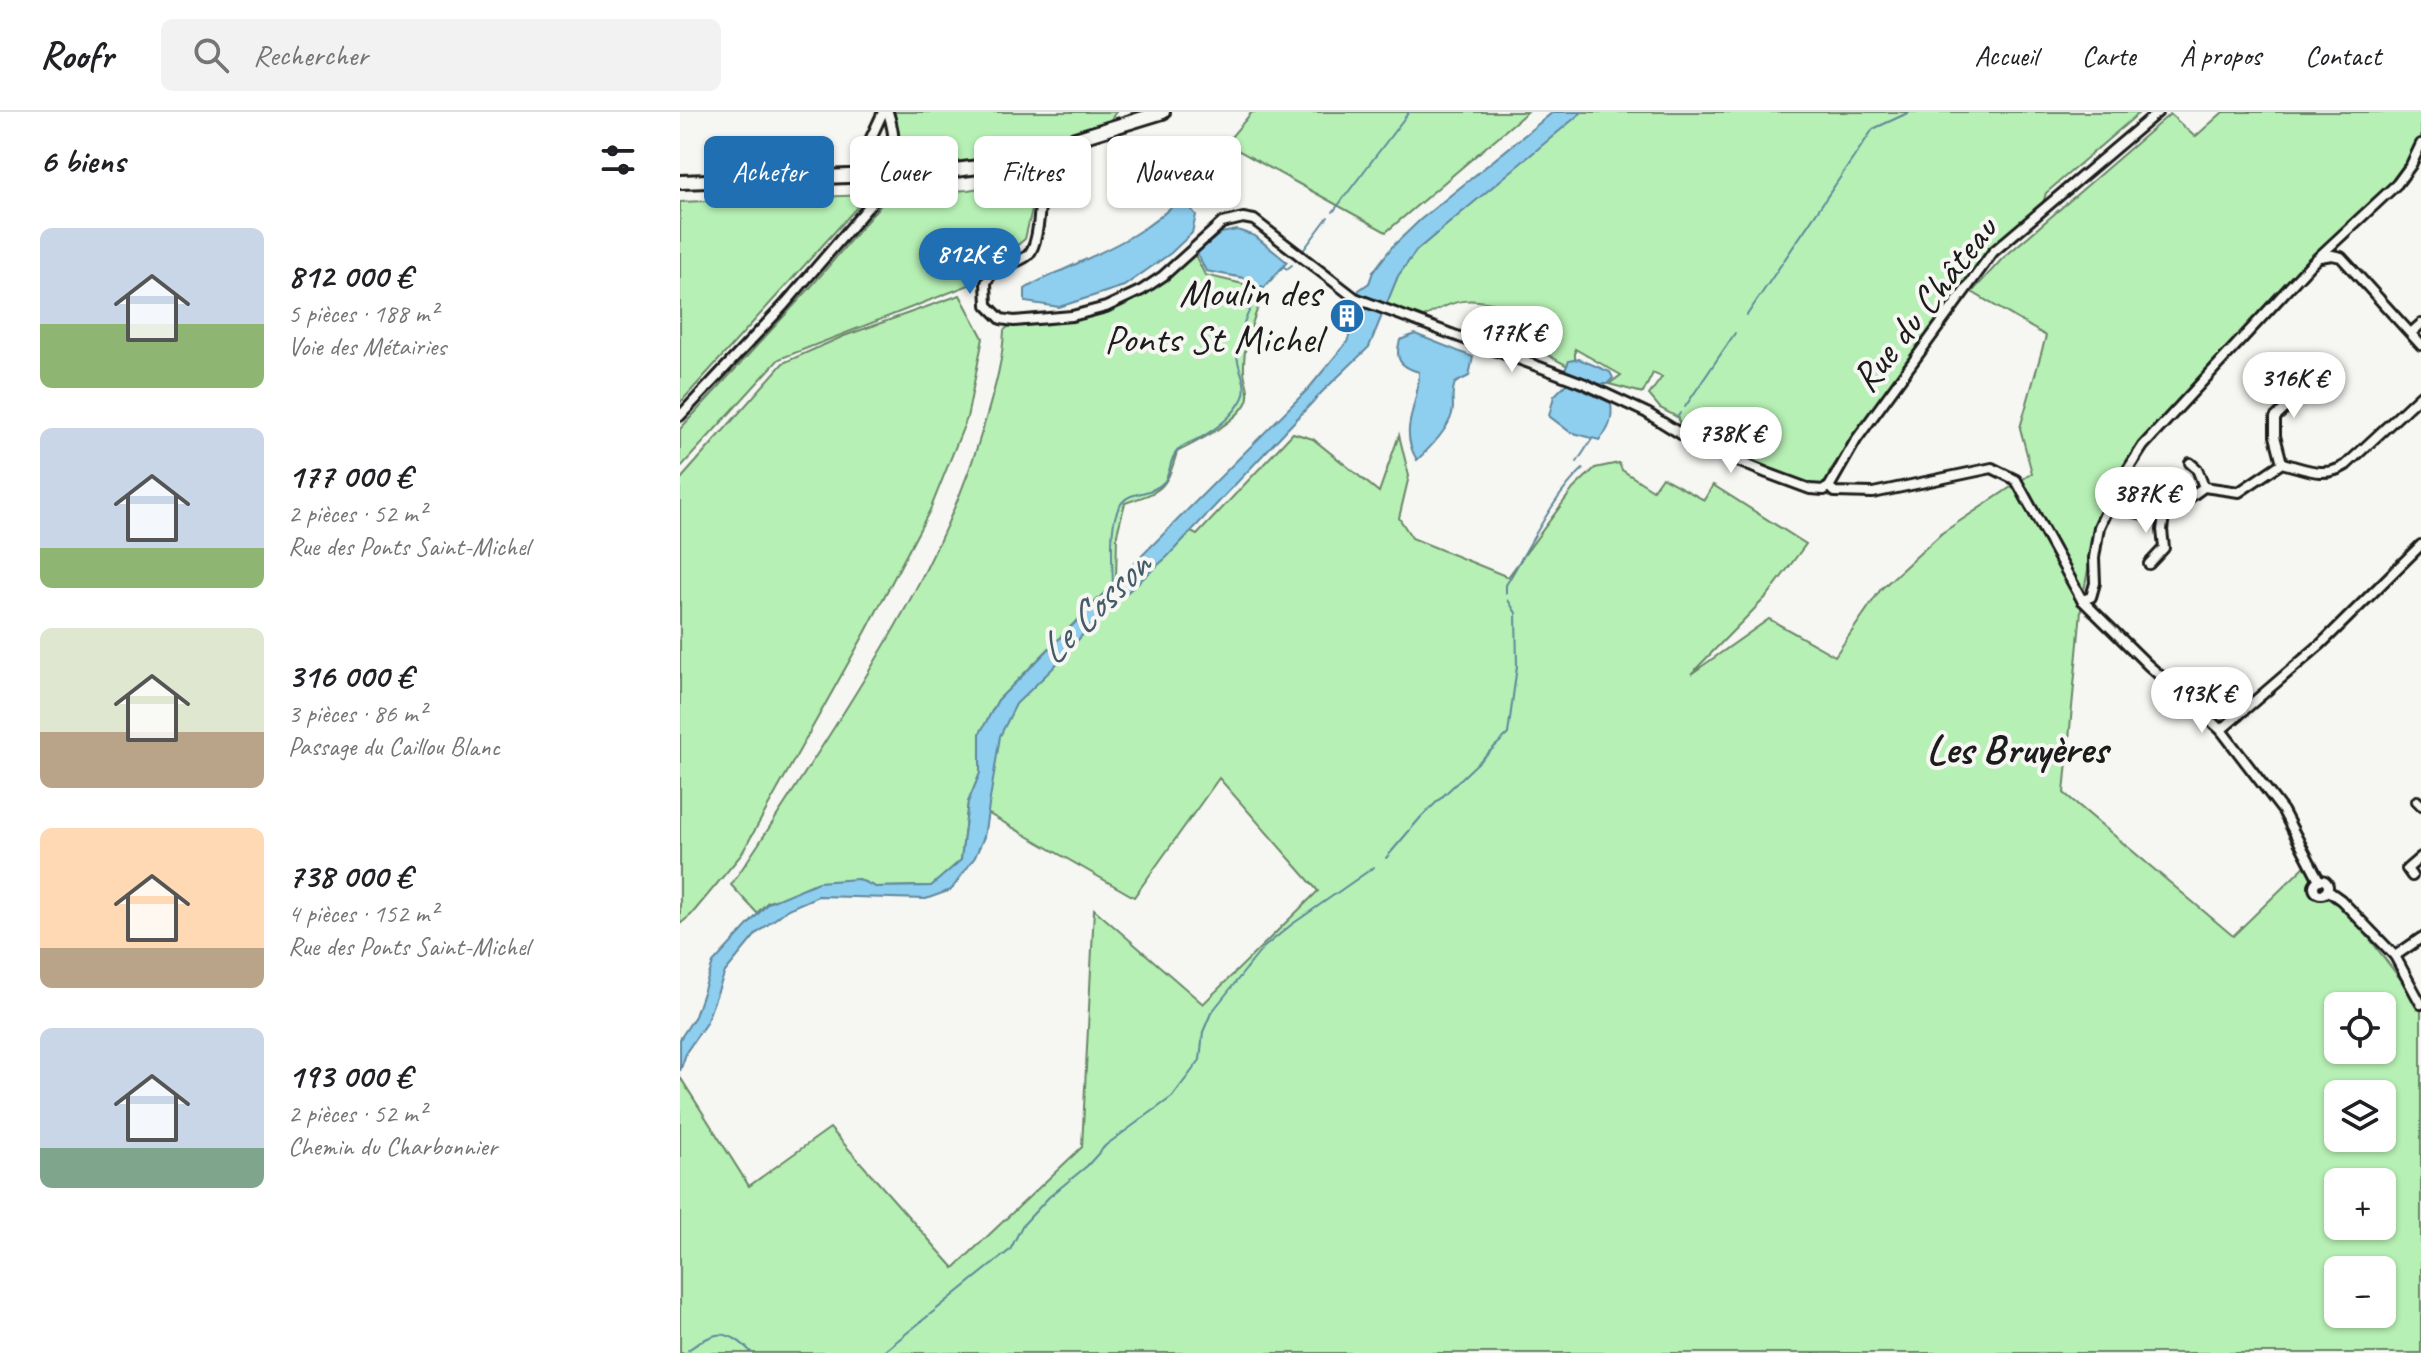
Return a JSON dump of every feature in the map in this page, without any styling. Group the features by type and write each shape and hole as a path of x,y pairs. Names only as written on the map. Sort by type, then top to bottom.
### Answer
{"main road":[{"path":"1079,136 1128,117 1163,112"},
{"path":"680,182 850,176"}],"street":[{"path":"873,136 886,112"},
{"path":"886,112 890,136"},
{"name":"Rue du Château","path":"1829,487 1856,440 1993,252 2158,112"},
{"path":"2082,600 2091,597 2095,583 2094,558 2099,527 2118,485 2143,446 2319,258 2397,184 2421,144"},
{"path":"680,416 784,305 867,208"},
{"path":"1038,208 1034,248 1026,257 997,268 986,283 987,305 1001,319 1014,321 1072,316 1106,307 1163,276 1222,223 1243,218 1264,226 1355,298 1585,384 1647,413 1697,444 1810,489 1824,490 1829,487 1835,492 1873,493 1992,468 2016,480 2082,600 2221,730 2283,811 2319,880 2326,882 2327,890 2341,900 2395,956 2421,1004"},
{"path":"2341,257 2343,234"},
{"path":"2319,258 2332,255 2341,257 2421,345"},
{"path":"2411,333 2421,324"},
{"path":"2282,463 2275,436 2275,418 2313,382 2325,381"},
{"path":"2282,463 2315,473 2332,473 2346,465 2421,395"},
{"path":"2190,463 2197,469 2204,487"},
{"path":"2111,506 2164,516 2204,487 2239,492 2282,463"},
{"path":"2149,564 2164,548 2164,516"},
{"path":"2221,730 2321,644 2421,545"},
{"path":"2412,876 2407,869 2421,857"},
{"path":"2395,956 2421,938"}],"green space":[{"path":"892,112 1116,112 1109,122 1065,136 974,136 974,162 958,164 958,136 896,136"},
{"path":"1252,112 1527,112 1386,232 1241,152 1241,136 1232,136"},
{"path":"1574,112 2139,113 2046,193 2043,203 1985,255 1829,472 1828,481 1818,485 1805,483 1713,446 1679,426 1679,418 1660,408 1649,395 1662,377 1653,373 1643,393 1609,384 1621,375 1575,349 1575,370 1533,347 1531,332 1512,348 1508,307 1483,301 1464,301 1445,306 1422,318 1384,306 1391,273"},
{"path":"2223,112 2421,112 2421,142 2410,171 2158,426 2099,515 2082,600 2064,793 2233,936 2310,861 2421,1006 2421,1353 680,1353 680,1077 749,1186 830,1128 954,1268 1082,1147 1094,909 1203,1004 1318,891 1219,778 1134,897 968,802 961,860 932,886 875,887 858,879 768,902 757,913 731,885 869,671 935,552 970,468 984,425 1000,366 1004,330 1011,325 1086,318 1122,304 1194,253 1205,275 1243,284 1262,297 1245,351 1248,397 1242,409 1216,431 1177,452 1165,482 1155,492 1125,503 1117,534 1116,581 998,700 988,719 1191,532 1197,535 1293,433 1313,439 1379,492 1399,435 1409,476 1399,518 1412,538 1508,577 1573,489 1595,468 1619,463 1622,470 1653,490 1662,477 1704,500 1713,485 1806,544 1768,595 1691,674 1769,619 1835,656 1881,589 1942,533 2032,473 2020,428 2046,336 1972,292 2002,259 2170,114 2195,137"},
{"path":"974,189 974,208 1032,208 1025,239 1009,252 980,266 969,285 779,359 680,468 680,429 809,289 878,208 958,208 958,191"},
{"path":"834,196 850,196 850,208 856,208 680,403 680,202 704,201 704,208 834,208"},
{"path":"960,295 983,338 967,418 930,510 741,855 680,924 680,480 783,363 844,336"}],"water":[{"name":"Le Cosson","path":"1553,112 1582,112 1417,250 1398,276 1369,347 1323,391 1167,557 1094,622 1016,704 1000,736 984,837 975,857 951,890 926,899 818,896 788,909 757,933 725,972 706,1023 687,1051 680,1071 680,1039 695,1016 713,963 768,903 818,882 858,879 875,887 931,886 961,860 968,802 980,773 980,733 998,700 1309,388 1347,342 1355,319 1366,306 1364,299 1361,308 1353,311 1359,290 1369,283 1373,272 1392,247 1420,220"},
{"path":"1170,208 1190,208 1196,215 1192,233 1171,253 1124,286 1059,307 1025,302 1025,289 1104,251"},
{"path":"1237,230 1255,236 1287,262 1263,289 1244,278 1206,271 1197,253 1221,233"},
{"path":"1415,334 1473,357 1469,376 1455,383 1449,422 1417,460 1411,448 1409,427 1419,372 1403,365 1398,353 1400,340"},
{"path":"1579,359 1610,372 1613,378 1607,384 1600,384 1565,370 1569,361"},
{"path":"1567,383 1611,403 1610,423 1599,440 1570,432 1549,416 1554,396"}],"waterway":[{"path":"1333,212 1409,112"},
{"path":"1747,315 1873,129 1910,112"},
{"path":"1302,252 1328,217"},
{"path":"1284,267 1287,269 1292,265"},
{"name":"Le Cosson","path":"1113,586 1112,536 1117,511 1123,502 1164,482 1179,449 1218,427 1244,395 1238,345 1246,318 1262,286"},
{"path":"1685,407 1735,333"},
{"path":"1577,462 1592,439"},
{"path":"1506,594 1506,585 1542,524 1562,493 1583,469"},
{"path":"1386,858 1421,817 1508,734 1517,666 1516,613 1508,600"},
{"path":"882,1353 1010,1250 1022,1226 1106,1145 1172,1097 1200,1060 1203,1032 1211,1013 1263,948 1374,867"},
{"path":"688,1350 722,1335 736,1339 752,1353"}],"place":[{"name":"Moulin des Ponts St Michel","path":"1347,316"}],"district":[{"name":"Les Bruyères","path":"2017,749"}]}
